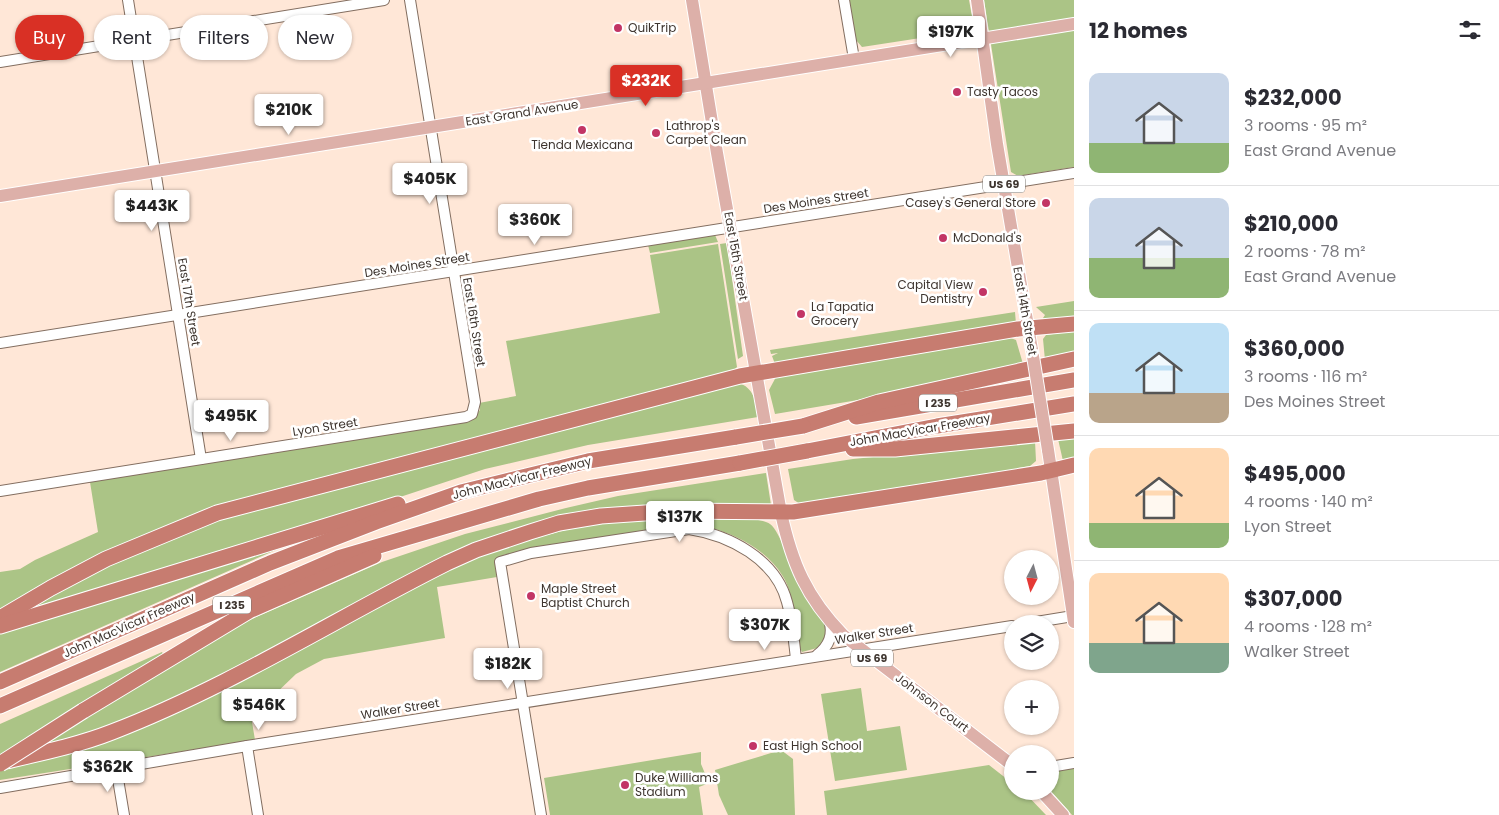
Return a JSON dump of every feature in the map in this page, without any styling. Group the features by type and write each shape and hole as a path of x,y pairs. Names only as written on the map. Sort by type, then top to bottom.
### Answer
{"highway":[{"path":"0,618 51,588 106,560 217,513 757,373 1028,328 1074,324"},
{"path":"803,426 878,402 1074,359"},
{"name":"John MacVicar Freeway","path":"0,682 270,563 461,492 588,461 1074,380"},
{"name":"John MacVicar Freeway","path":"0,706 338,558 469,518 588,488 740,463 937,426 1074,404"},
{"path":"813,450 895,448 1074,431"},
{"path":"0,763 110,733 172,708 225,682 446,563 503,541 559,524 611,515 674,511 781,513 1052,471 1074,465"},
{"path":"0,626 414,499 461,492"},
{"path":"0,763 82,711 249,611 358,563 469,518"}],"main road":[{"name":"East 15th Street","path":"692,0 781,513"},
{"name":"East 14th Street","path":"976,0 1074,619"},
{"name":"East Grand Avenue","path":"0,196 1074,24"},
{"name":"Johnson Court","path":"781,513 790,552 804,585 828,619 860,648 1004,760"},
{"path":"1049,800 1063,815"}],"street":[{"name":"East 17th Street","path":"128,0 131,15"},
{"path":"170,35 384,0"},
{"name":"East 16th Street","path":"410,0 475,405 474,412"},
{"path":"844,0 854,59"},
{"path":"0,62 94,47"},
{"name":"East 17th Street","path":"138,60 201,460"},
{"name":"Des Moines Street","path":"0,343 1074,173"},
{"name":"Lyon Street","path":"0,492 466,417 474,412"},
{"path":"541,815 500,562 531,553 689,529 711,532 742,548 768,566 780,584 787,601 796,658"},
{"path":"816,656 823,650 831,636 828,619"},
{"path":"1059,620 1074,619"},
{"name":"Walker Street","path":"0,788 116,767 796,658 1004,627"},
{"path":"247,746 258,815"},
{"path":"1059,766 1074,764"},
{"path":"116,767 124,815"}],"green space":[{"path":"849,0 969,0 973,22 970,29 966,31 862,47 856,40"},
{"path":"984,0 1074,0 1074,167 1018,176 1011,172"},
{"path":"715,235 718,242 650,253 648,245"},
{"path":"727,243 743,356 738,359 720,244"},
{"path":"718,244 737,367 732,372 239,503 0,612 0,572 20,569 35,560 98,532 90,482 471,421 480,410 479,403 516,396 506,341 660,313 650,255"},
{"path":"1074,301 1074,319 1045,320 1043,318 1045,315 1036,307"},
{"path":"1015,312 1016,324 775,364 772,356 778,353 771,354 770,350"},
{"path":"1074,331 1074,354 1045,360 1043,339 1046,335"},
{"path":"1008,337 1016,340 1023,364 858,400 775,414 769,390 776,377"},
{"path":"738,383 748,388 751,392 758,417 588,445 485,469 306,528 11,618 108,565 219,520"},
{"path":"1074,437 1074,461 1063,461 1058,439"},
{"path":"1035,441 1036,461 1030,466 1018,468 1018,471 800,504 794,500 788,469 853,459"},
{"path":"766,473 771,505 547,523 209,686 118,725 29,751 220,633 382,562 465,534 566,508 618,496"},
{"path":"667,518 737,518 762,521 770,524 782,542 798,583 826,627 828,635 821,647 802,652 796,635 787,584 775,565 754,547 730,534 717,530 692,525 672,526 503,555 496,564 497,577 437,587 445,638 324,659 296,674 271,698 250,710 255,740 0,780 0,770 141,728 194,705 392,597 474,558 570,529 604,522"},
{"path":"278,548 0,672 0,632 98,604"},
{"path":"162,652 163,654 0,757 0,724"},
{"path":"861,688 867,731 900,726 907,770 835,781 821,694"},
{"path":"781,750 793,759 795,815 728,815 719,795 715,770"},
{"name":"Duke Williams Stadium","path":"701,752 701,764 709,783 699,787 703,815 550,815 544,778"},
{"path":"989,765 1004,777 1004,800 1032,800 1046,815 827,815 824,791"},
{"path":"1074,768 1074,815 1059,800 1059,770"}],"place":[{"name":"QuikTrip","path":"618,28"},
{"name":"Tasty Tacos","path":"957,92"},
{"name":"Tienda Mexicana","path":"582,130"},
{"name":"Lathrop's Carpet Clean","path":"656,133"},
{"name":"Casey's General Store","path":"1046,203"},
{"name":"McDonald's","path":"943,238"},
{"name":"Capital View Dentistry","path":"983,292"},
{"name":"La Tapatia Grocery","path":"801,314"},
{"name":"Maple Street Baptist Church","path":"531,596"},
{"name":"East High School","path":"753,746"},
{"name":"Duke Williams Stadium","path":"625,785"}]}
